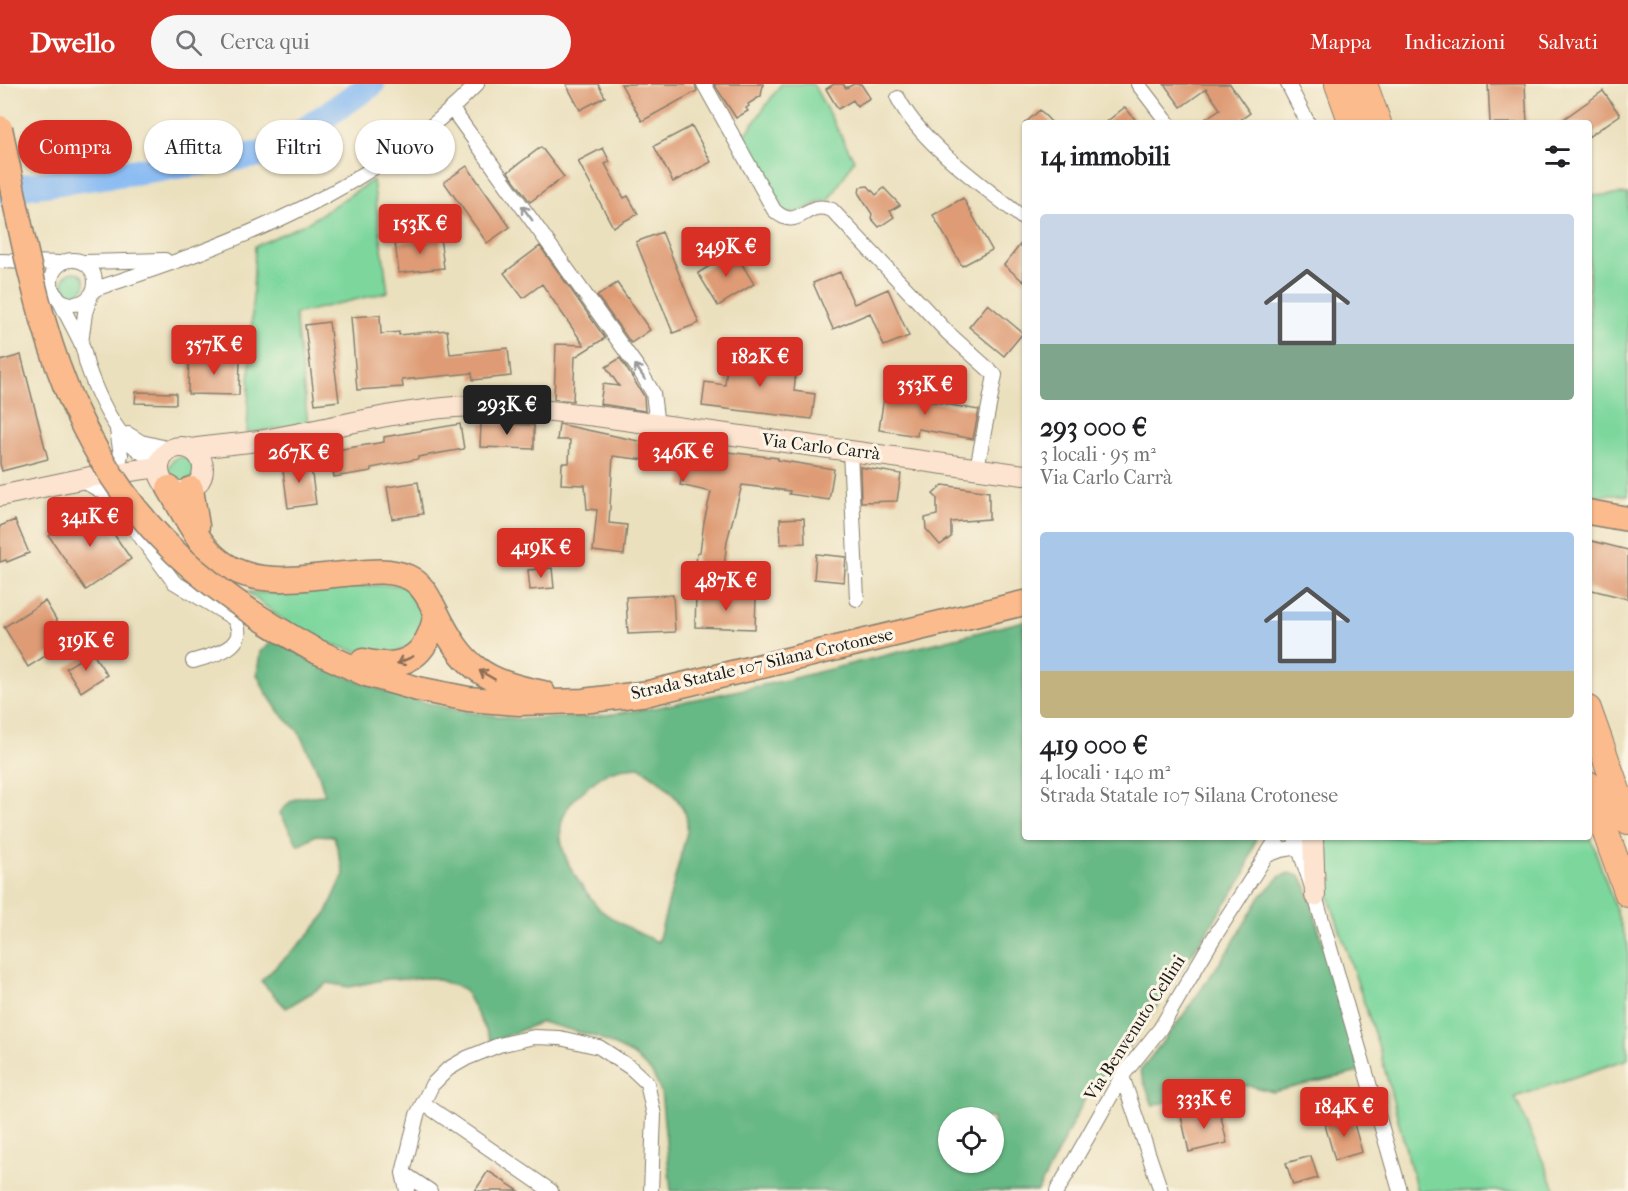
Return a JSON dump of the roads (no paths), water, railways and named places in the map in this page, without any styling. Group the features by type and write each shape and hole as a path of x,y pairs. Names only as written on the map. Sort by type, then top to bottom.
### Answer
{"highway":[{"path":"1338,84 1351,120"},
{"path":"1364,84 1377,120"},
{"name":"Strada Statale 107 Silana Crotonese","path":"0,128 31,275 48,340 67,392 89,439 122,492 161,538 208,580 259,618 314,650 366,674 418,689 468,699 519,703 584,701 649,693 1022,603"},
{"path":"174,473 199,537 207,550 222,563 239,573 260,579 380,570 409,578 425,590 453,644 467,662 490,678 520,688 584,701"},
{"path":"1592,513 1628,519"},
{"path":"314,650 378,665 397,664 412,658 423,649 432,631 436,614"},
{"path":"1592,720 1628,821"},
{"path":"1592,795 1628,894"}],"main road":[{"name":"Via Carlo Carrà","path":"174,473 185,447 191,449 262,441 387,416 455,407 534,409 1022,475"},
{"name":"Via Carlo Carrà","path":"174,473 215,462 262,441"},
{"path":"88,478 174,473 201,459 191,449"},
{"path":"0,496 117,473 174,473"},
{"path":"1302,840 1315,896"}],"street":[{"path":"58,297 65,303 72,304 86,300 93,292 268,225 308,207 362,177 452,109 477,84"},
{"path":"704,84 774,210 783,218 790,220 798,218 814,207 832,210 948,333 995,375 977,468"},
{"path":"1138,84 1166,120"},
{"path":"1288,84 1306,120"},
{"path":"898,98 907,115 922,133 1022,217"},
{"path":"452,109 640,371 653,393 657,426"},
{"path":"0,261 60,263 73,259 85,262 179,260"},
{"path":"81,343 95,274 85,262"},
{"path":"60,263 51,280 51,287 81,343 88,367 117,428 121,455 117,473"},
{"path":"0,267 51,280"},
{"path":"117,428 141,442 174,473"},
{"path":"850,451 857,599"},
{"path":"88,478 111,496 174,582 233,618 237,623 237,636 229,648 222,653 193,661"},
{"name":"Via Benvenuto Cellini","path":"1264,856 1267,840"},
{"name":"Via Benvenuto Cellini","path":"1264,856 1272,840"},
{"name":"Via Benvenuto Cellini","path":"1057,1191 1122,1076 1160,1029 1276,840"},
{"path":"1264,856 1302,840"},
{"path":"1315,896 1400,1191"},
{"path":"407,1191 403,1173 417,1115 432,1086 448,1069 467,1058 499,1046 534,1037 560,1038 599,1047 631,1068 647,1083 654,1115 651,1191"},
{"path":"1122,1076 1161,1191"},
{"path":"423,1103 551,1191"},
{"path":"403,1173 430,1191"}],"waterway":[{"path":"0,190 271,153 372,84"}]}
